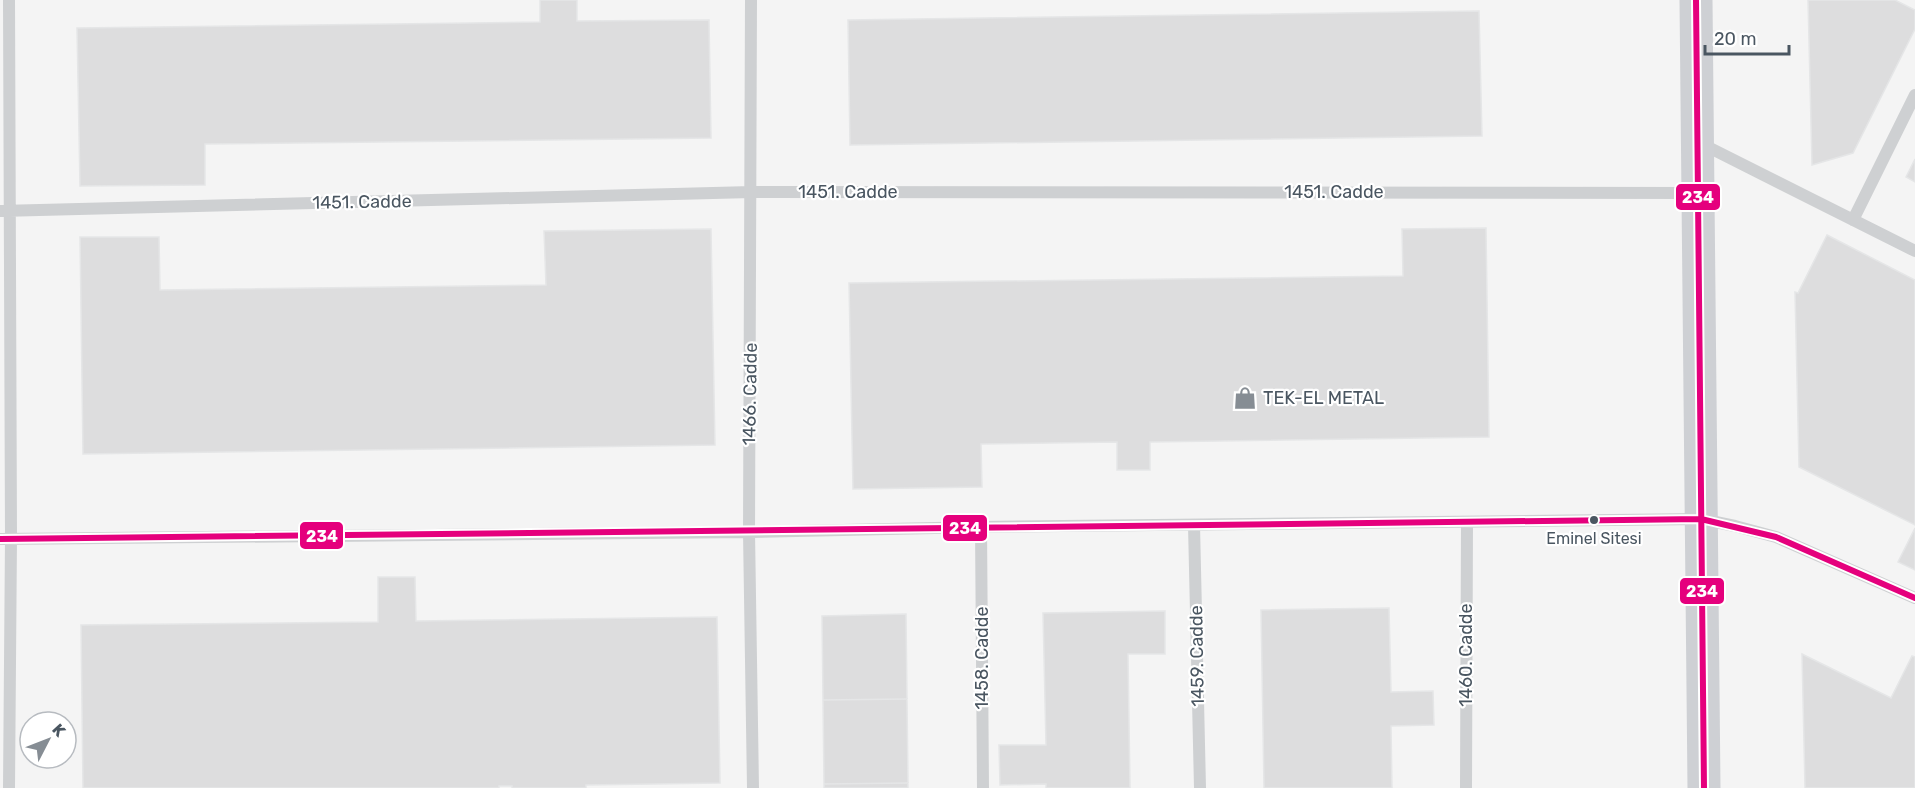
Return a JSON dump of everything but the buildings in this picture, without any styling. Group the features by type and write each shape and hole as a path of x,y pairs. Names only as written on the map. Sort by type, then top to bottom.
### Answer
{"main road":[{"path":"1696,0 1696,193 1704,788"}],"lane":[{"path":"9,0 5,211 9,788"},
{"name":"1466. Cadde","path":"751,0 749,532 753,788"},
{"path":"1853,220 1915,95"},
{"path":"1696,141 1915,251"},
{"name":"1451. Cadde","path":"5,211 752,192 1696,193"},
{"path":"6,538 749,532 981,527 1701,519 1735,525 1776,537 1915,598"},
{"name":"1460. Cadde","path":"1466,788 1467,522"},
{"name":"1459. Cadde","path":"1194,525 1200,788"},
{"name":"1458. Cadde","path":"981,527 983,788"}],"transit line":[{"name":"234","path":"1696,0 1704,788"},
{"name":"234","path":"0,539 1701,519 1776,537 1915,598"}],"place":[{"name":"TEK-EL METAL","path":"1245,398"},
{"name":"Eminel Sitesi","path":"1594,520"}]}
